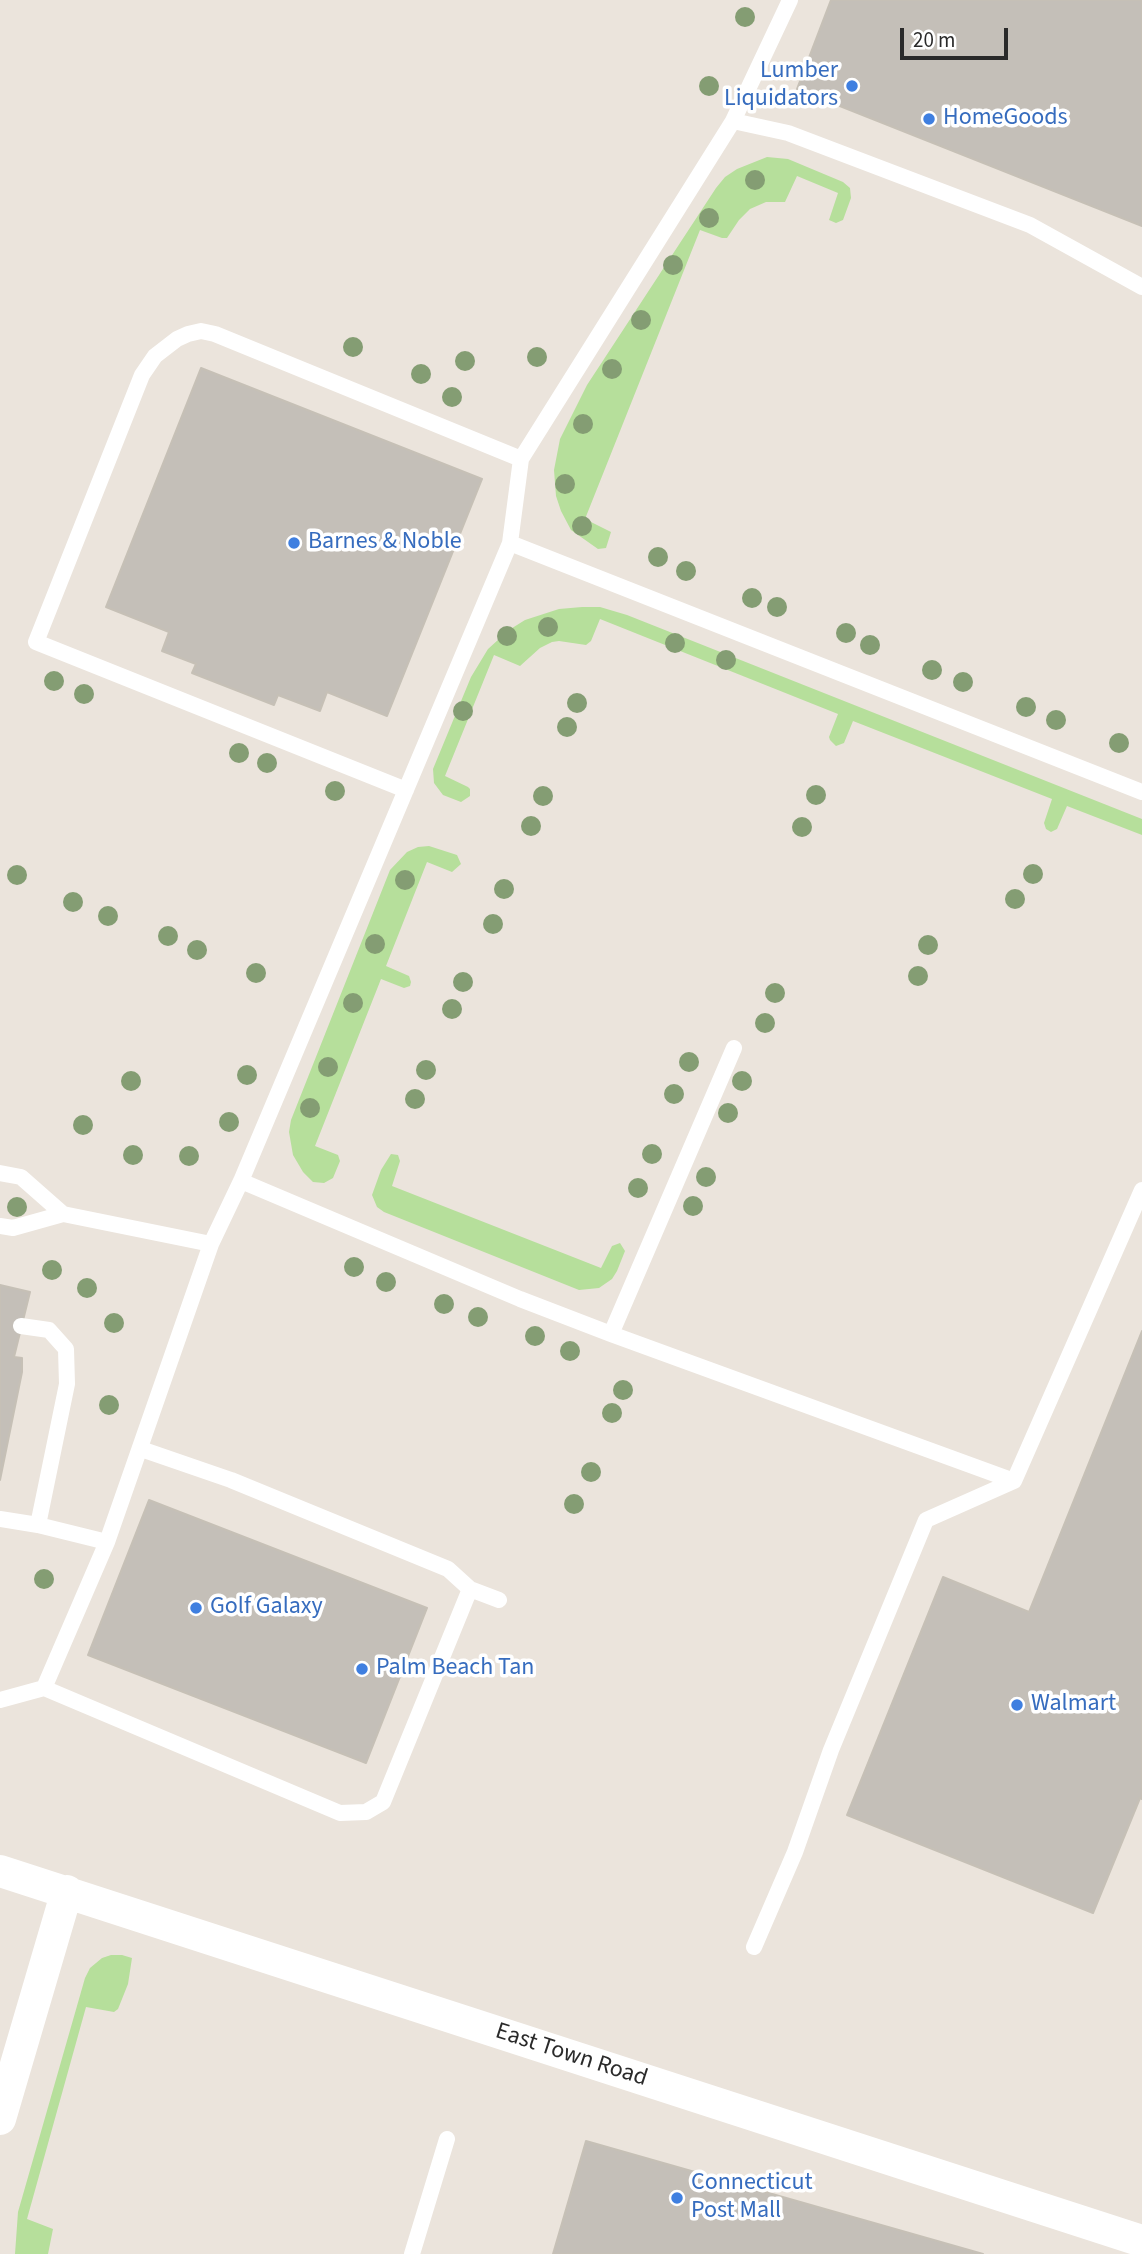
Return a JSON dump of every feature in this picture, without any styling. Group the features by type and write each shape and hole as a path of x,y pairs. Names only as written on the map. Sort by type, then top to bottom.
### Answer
{"street":[{"name":"East Town Road","path":"0,1871 1142,2241"},
{"path":"0,2119 67,1891"}],"lane":[{"path":"44,1688 107,1542 211,1244 241,1181 510,543 522,460 733,121 790,0"},
{"path":"733,121 788,133 1030,225 1142,286"},
{"path":"407,790 36,642 142,374 147,364 165,347 188,334 201,331 215,334 522,460"},
{"path":"510,543 1142,792"},
{"path":"611,1334 734,1048"},
{"path":"0,1173 21,1177 63,1214"},
{"path":"241,1181 611,1334 1014,1481"},
{"path":"754,1947 796,1852 831,1750 926,1520 1014,1481 1142,1190"},
{"path":"0,1226 13,1228 63,1214 211,1244"},
{"path":"21,1326 49,1331 66,1349 67,1384 38,1525"},
{"path":"141,1448 231,1480 448,1569 470,1589 499,1600"},
{"path":"0,1519 38,1525 107,1542"},
{"path":"1,1700 44,1688 340,1813 366,1812 383,1802 470,1589"},
{"path":"412,2254 447,2139"}],"green space":[{"path":"767,157 788,159 843,182 850,188 851,198 843,220 836,223 829,220 838,193 797,176 785,202 766,202 750,209 727,238 700,230 585,519 611,532 606,548 598,549 571,530 561,511 556,496 554,470 560,439 587,385 716,188 725,177 737,169"},
{"path":"600,607 627,615 1142,819 1142,835 1067,806 1057,829 1051,832 1046,829 1044,823 1052,799 853,721 844,743 836,746 829,737 838,714 600,619 591,641 586,645 552,642 540,648 520,666 494,655 445,776 468,787 470,796 461,802 443,795 434,783 433,769 471,677 488,649 525,620 559,609"},
{"path":"429,846 457,855 461,864 452,872 427,862 386,966 409,976 410,986 404,988 381,979 315,1146 338,1155 340,1161 333,1178 324,1183 313,1182 293,1155 289,1132 291,1120 390,870 407,852"},
{"path":"391,1154 398,1155 400,1161 392,1186 601,1268 612,1246 620,1243 625,1251 617,1271 612,1279 599,1288 579,1290 384,1212 377,1207 372,1195 381,1170"},
{"path":"111,1955 132,1958 128,1984 118,2009 114,2012 86,2007 27,2219 53,2229 48,2254 15,2254 18,2212 85,1978 90,1968 102,1958"}],"building":[{"path":"831,0 1142,0 1142,226 797,89"},
{"name":"Barnes & Noble","path":"201,368 482,479 387,716 327,692 320,711 278,695 274,705 192,673 196,664 162,651 169,632 106,607"},
{"path":"0,1285 30,1292 14,1357 22,1358 22,1372 0,1480"},
{"name":"Walmart","path":"1142,1331 1142,1799 1140,1798 1093,1913 847,1815 943,1577 1029,1612"},
{"path":"149,1500 427,1608 366,1763 88,1655"},
{"name":"Connecticut Post Mall","path":"586,2141 983,2254 553,2254"}],"place":[{"name":"Lumber Liquidators","path":"852,86"},
{"name":"HomeGoods","path":"929,119"},
{"name":"Barnes & Noble","path":"294,543"},
{"name":"Golf Galaxy","path":"196,1608"},
{"name":"Palm Beach Tan","path":"362,1669"},
{"name":"Walmart","path":"1017,1705"},
{"name":"Connecticut Post Mall","path":"677,2198"}]}
